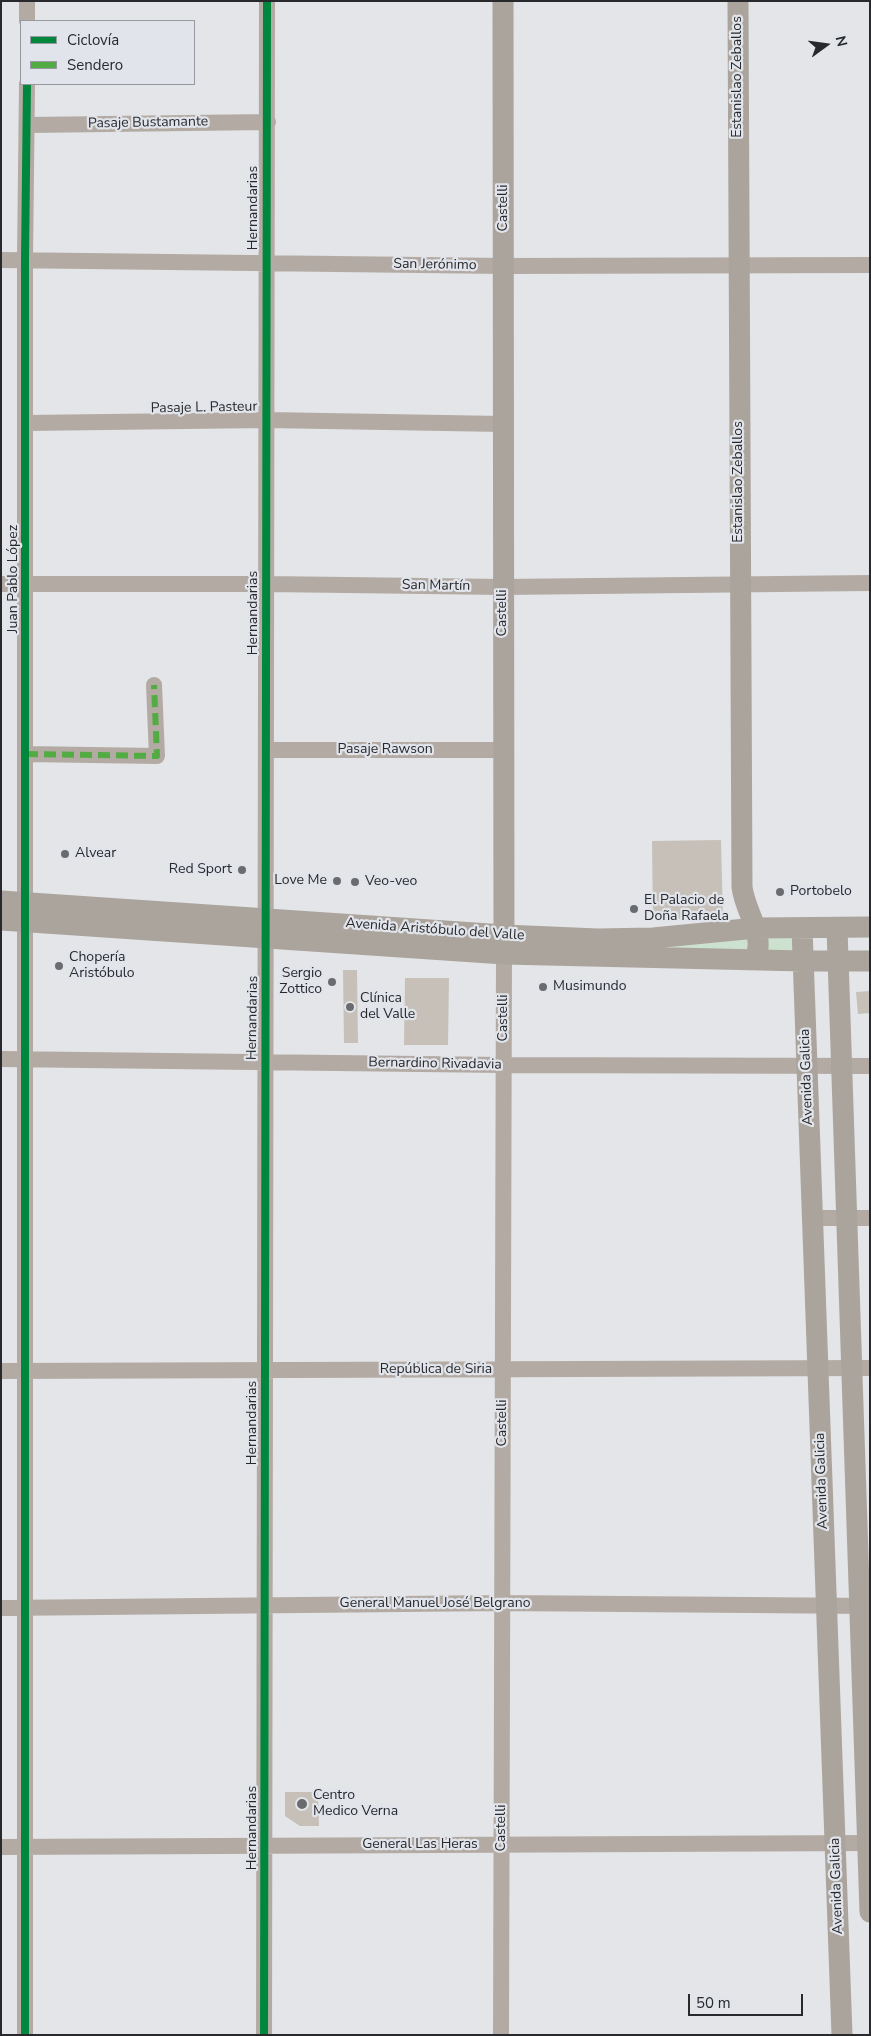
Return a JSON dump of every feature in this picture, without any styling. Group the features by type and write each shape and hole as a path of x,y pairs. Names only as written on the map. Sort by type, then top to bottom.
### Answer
{"main road":[{"name":"Castelli","path":"503,1 504,945"},
{"name":"Estanislao Zeballos","path":"738,1 739,584 742,887 744,898 756,928 759,944 755,960"},
{"name":"Avenida Aristóbulo del Valle","path":"1,901 26,912 266,929 755,960 870,961"},
{"name":"Avenida Aristóbulo del Valle","path":"1,920 26,912"},
{"name":"Avenida Aristóbulo del Valle","path":"504,945 626,940 756,928 870,927"},
{"name":"Avenida Galicia","path":"802,928 842,2035"},
{"path":"837,928 846,1218 861,1368 870,1912"}],"street":[{"path":"27,1 27,20"},
{"name":"Hernandarias","path":"264,2035 267,1"},
{"name":"Juan Pablo López","path":"25,2035 25,260 27,85"},
{"name":"Pasaje Bustamante","path":"28,125 268,122"},
{"name":"San Jerónimo","path":"1,260 504,266 870,265"},
{"name":"Pasaje L. Pasteur","path":"26,422 266,420 503,424"},
{"name":"San Martín","path":"1,584 267,584 503,587 870,583"},
{"path":"26,754 157,756 154,685"},
{"name":"Pasaje Rawson","path":"266,750 503,750"},
{"name":"Castelli","path":"501,2035 504,945"},
{"name":"Bernardino Rivadavia","path":"1,1059 503,1065 870,1066"},
{"path":"813,1218 870,1218"},
{"name":"República de Siria","path":"1,1371 861,1368"},
{"name":"General Manuel José Belgrano","path":"1,1608 502,1603 864,1606"},
{"name":"General Las Heras","path":"1,1847 868,1843"}],"green space":[{"path":"744,933 752,944 745,954 643,945"},
{"path":"765,934 794,934 795,955 765,954"}],"building":[{"path":"721,840 723,918 653,919 652,841"},
{"name":"Clínica del Valle","path":"343,970 357,970 358,1043 344,1043"},
{"path":"405,978 449,978 448,1045 404,1045"},
{"path":"870,991 870,1013 858,1014 856,992"},
{"name":"Centro Medico Verna","path":"285,1792 318,1792 319,1826 300,1826 285,1816"}],"marked path":[{"path":"26,754 157,756 154,685"}],"cycle path":[{"path":"264,2035 267,1"},
{"path":"25,2035 25,260 27,85"}],"place":[{"name":"Alvear","path":"65,854"},
{"name":"Red Sport","path":"242,870"},
{"name":"Love Me","path":"337,881"},
{"name":"Veo-veo","path":"355,882"},
{"name":"Portobelo","path":"780,892"},
{"name":"El Palacio de Doña Rafaela","path":"634,909"},
{"name":"Chopería Aristóbulo","path":"59,966"},
{"name":"Sergio Zottico","path":"332,982"},
{"name":"Musimundo","path":"543,987"},
{"name":"Clínica del Valle","path":"350,1007"},
{"name":"Centro Medico Verna","path":"302,1804"}]}
